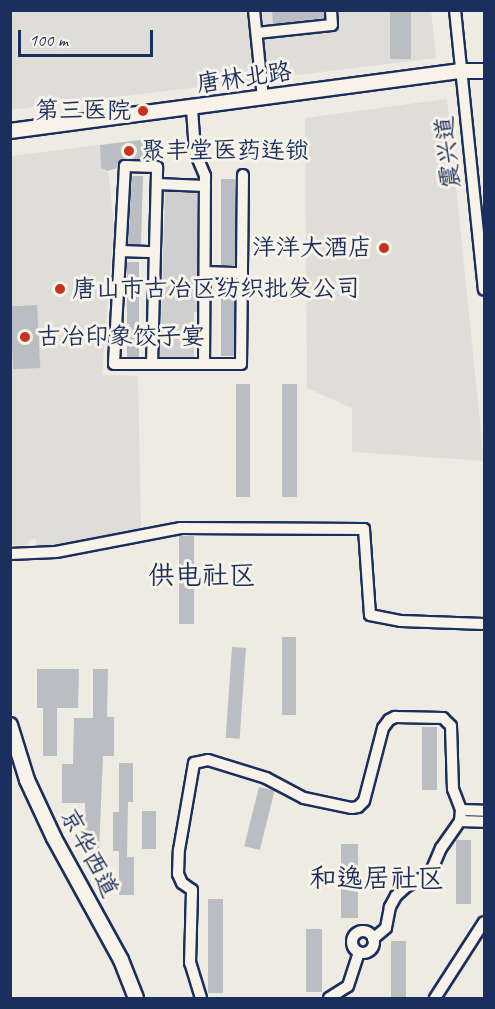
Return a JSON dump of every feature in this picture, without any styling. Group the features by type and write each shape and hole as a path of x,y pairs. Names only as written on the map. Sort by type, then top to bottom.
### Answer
{"main road":[{"name":"唐林北路","path":"10,139 192,112 263,98 484,71"},
{"name":"唐林北路","path":"10,131 430,86 461,75 484,80"},
{"name":"京华西道","path":"10,725 27,780 54,838 121,960 136,999"}],"street":[{"path":"254,10 263,98"},
{"path":"257,33 332,25 331,10"},
{"name":"震兴道","path":"455,10 484,290"},
{"path":"192,112 195,152 206,176 204,364"},
{"path":"153,364 157,167 125,166 114,364 153,364 204,364 241,364 243,175"},
{"path":"157,184 205,186"},
{"path":"120,251 155,252"},
{"path":"205,272 242,273"},
{"path":"10,554 56,552 181,528 364,529 370,615 401,621 484,624"},
{"path":"201,999 190,963 192,890 182,883 178,874 178,850 194,763 208,760 266,778 304,798 352,808 358,807 364,801 383,728 389,720 395,717 443,718 451,726 453,789 460,815 441,848 430,874 407,886 396,896 390,907 386,928 373,939 370,950 359,953"},
{"path":"460,815 484,811"},
{"path":"460,815 484,822"},
{"path":"435,999 484,922"},
{"path":"359,953 352,945 355,934 364,931 373,939"},
{"path":"329,999 348,986 359,953"}],"shaded area":[{"path":"10,11 431,11 436,58 11,110"},
{"name":"洋洋大酒店","path":"447,99 484,461 352,452 352,408 307,388 305,118"},
{"path":"100,145 101,167 108,171 114,225 102,375 138,376 141,529 37,550 36,539 29,540 28,545 11,545 10,156"},
{"path":"168,189 202,191 202,312 194,312 194,358 191,360 162,360 160,357 165,192"}],"building":[{"path":"272,10 324,10 324,18 273,24"},
{"path":"390,10 411,10 411,59 390,59"},
{"name":"聚丰堂医药连锁","path":"156,138 158,156 148,159 125,159 119,162 117,168 108,171 101,168 100,145"},
{"path":"132,176 143,176 141,244 128,244"},
{"path":"221,179 235,179 235,265 221,265"},
{"path":"127,262 139,262 139,357 127,357"},
{"path":"221,280 234,280 234,356 221,356"},
{"name":"古冶印象饺子宴","path":"37,305 40,368 13,369 10,306"},
{"path":"236,384 250,384 250,497 236,497"},
{"path":"282,384 297,384 297,497 282,497"},
{"path":"179,536 194,536 194,624 179,624"},
{"path":"282,637 296,637 296,715 282,715"},
{"path":"232,647 246,648 240,739 226,738"},
{"path":"37,669 79,669 78,708 57,708 57,756 43,756 43,708 37,708"},
{"path":"93,669 108,669 107,717 114,717 114,756 103,756 99,851 85,851 85,803 62,803 62,764 73,764 74,718 93,718"},
{"path":"422,727 437,727 437,790 422,790"},
{"path":"119,763 133,763 133,802 128,802 127,857 134,857 134,895 119,895 119,851 113,851 113,812 119,812"},
{"path":"259,787 275,791 260,850 244,846"},
{"path":"142,811 156,811 156,849 142,849"},
{"path":"456,840 471,840 471,904 456,904"},
{"path":"341,844 358,844 358,918 341,918"},
{"path":"208,899 223,899 223,993 208,993"},
{"path":"306,929 322,929 322,992 306,992"},
{"path":"391,941 406,941 406,998 391,998"}],"place":[{"name":"第三医院","path":"143,111"},
{"name":"聚丰堂医药连锁","path":"129,151"},
{"name":"洋洋大酒店","path":"384,248"},
{"name":"唐山市古冶区纺织批发公司","path":"60,289"},
{"name":"古冶印象饺子宴","path":"25,337"}],"district":[{"name":"供电社区","path":"202,576"},
{"name":"和逸居社区","path":"377,879"}]}
